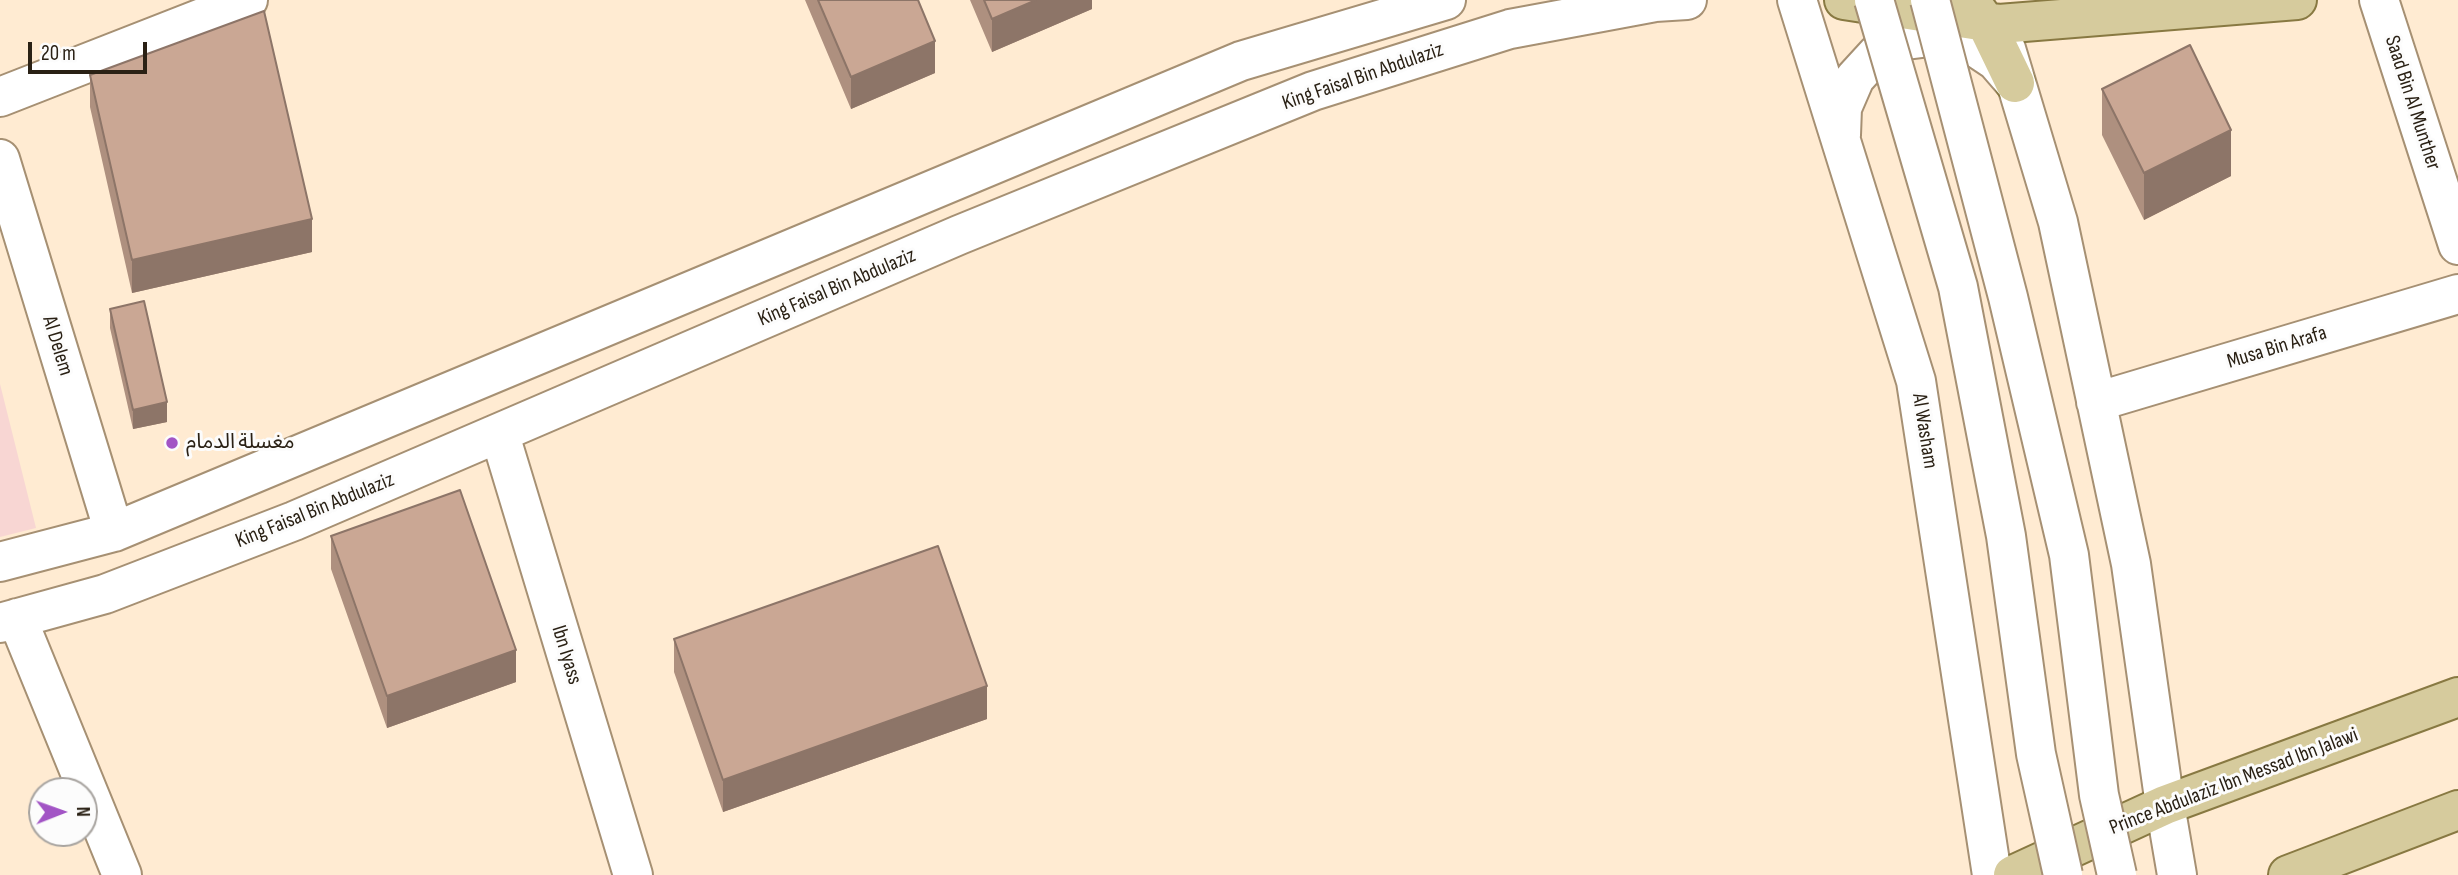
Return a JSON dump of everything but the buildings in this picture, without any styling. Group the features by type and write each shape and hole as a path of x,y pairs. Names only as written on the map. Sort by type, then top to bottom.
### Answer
{"main road":[{"path":"1844,0 1987,12 2297,0"},
{"path":"1987,12 2015,83"},
{"name":"Prince Abdulaziz Ibn Messad Ibn Jalawi","path":"2013,875 2165,805 2458,697"},
{"path":"2288,875 2458,810"}],"street":[{"path":"0,97 248,0"},
{"path":"0,562 114,532 1241,61 1446,0"},
{"name":"King Faisal Bin Abdulaziz","path":"9,621 105,594 294,521 500,435 960,235 1313,91 1510,29 1655,2 1687,0"},
{"name":"Al Washam","path":"1797,0 1916,381 1992,875"},
{"path":"1874,0 1958,287 2006,536 2036,754 2063,875"},
{"path":"1930,0 2008,297 2069,555 2099,795 2117,875"},
{"name":"Saad Bin Al Munther","path":"2379,0 2458,245"},
{"path":"1841,141 1842,108 1855,78 1877,54 1906,40 1938,36 1969,43 1996,61 2015,83 2058,222 2131,564 2177,875"},
{"name":"Al Delem","path":"0,159 114,532"},
{"name":"Musa Bin Arafa","path":"2096,402 2458,294"},
{"name":"Ibn Iyass","path":"500,435 633,875"},
{"path":"9,621 122,875"}],"shaded area":[{"path":"0,384 36,528 0,537"}],"place":[{"name":"مغسلة الدمام","path":"172,443"}]}
